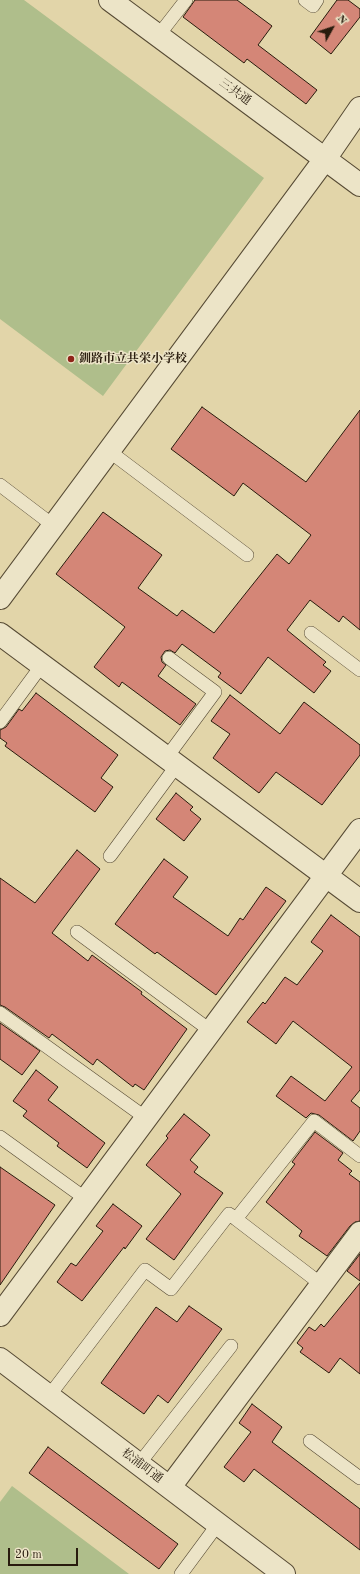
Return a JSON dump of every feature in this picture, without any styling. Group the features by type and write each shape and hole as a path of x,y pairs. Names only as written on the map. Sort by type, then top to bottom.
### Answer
{"street":[{"name":"三共通","path":"110,0 360,185"},
{"path":"0,598 325,159 360,108"},
{"path":"0,634 360,901"},
{"path":"0,1315 360,830"},
{"path":"170,1487 360,1233"},
{"name":"松浦町通","path":"0,1359 284,1574"}],"lane":[{"path":"158,36 186,0"},
{"path":"305,0 313,6 317,0"},
{"path":"109,451 247,555"},
{"path":"0,485 54,526"},
{"path":"311,633 360,670"},
{"path":"110,856 215,692 169,658"},
{"path":"0,722 42,665"},
{"path":"77,932 211,1031"},
{"path":"0,1013 146,1118"},
{"path":"236,1219 314,1121 360,1156"},
{"path":"0,1137 86,1199"},
{"path":"49,1396 145,1270 171,1289 229,1214 321,1284"},
{"path":"139,1464 230,1346"},
{"path":"310,1441 360,1478"},
{"path":"181,1574 218,1524"}],"green space":[{"name":"釧路市立共栄小学校","path":"0,0 24,0 264,178 103,396 0,319"},
{"path":"12,1486 129,1574 0,1574 0,1502"}],"building":[{"path":"195,0 237,0 272,26 258,45 317,90 306,104 247,59 244,63 183,17"},
{"path":"337,0 348,0 360,9 360,17 331,54 310,37"},
{"path":"202,407 306,482 360,410 360,630 343,616 339,622 310,600 287,630 326,662 323,665 331,671 314,693 268,657 241,694 218,677 221,673 182,644 175,653 170,650 165,651 161,657 162,662 166,665 158,676 196,704 180,725 122,682 119,687 94,667 125,627 56,574 103,512 162,555 138,588 177,616 182,610 214,633 277,554 289,564 311,535 243,483 234,496 171,449"},
{"path":"36,693 118,755 101,778 113,787 95,812 5,746 7,743 0,738 0,730 6,727 19,709 22,711"},
{"path":"230,695 280,734 304,702 360,745 360,755 322,805 276,772 259,793 213,758 230,734 211,721"},
{"path":"176,793 193,807 190,810 201,819 184,841 156,819"},
{"path":"77,850 100,869 52,933 88,961 92,955 142,992 141,994 187,1029 144,1090 135,1084 133,1087 97,1059 93,1065 52,1034 49,1038 0,1005 0,878 35,903"},
{"path":"164,859 188,877 173,897 228,936 240,918 243,920 266,887 286,901 216,995 157,952 155,954 115,924"},
{"path":"331,915 360,937 360,1090 351,1101 360,1108 360,1131 353,1141 319,1115 311,1113 306,1118 276,1096 291,1076 325,1101 352,1067 293,1021 276,1044 247,1022 263,1002 265,1004 285,977 297,985 323,951 311,942"},
{"path":"0,1023 40,1051 22,1075 0,1059"},
{"path":"36,1070 58,1087 48,1100 105,1143 87,1168 57,1146 59,1143 23,1116 27,1111 13,1101"},
{"path":"184,1114 210,1135 190,1160 198,1167 194,1172 223,1193 174,1260 146,1239 181,1194 146,1165 168,1138 166,1136"},
{"path":"315,1132 343,1153 338,1160 352,1171 349,1174 360,1182 360,1221 355,1222 350,1226 327,1256 299,1236 302,1231 266,1202 295,1164 292,1162"},
{"path":"0,1167 55,1205 0,1285"},
{"path":"113,1204 142,1226 82,1301 57,1282 71,1263 76,1266 103,1231 96,1226"},
{"path":"360,1254 360,1281 347,1271"},
{"path":"360,1283 360,1374 340,1358 329,1373 300,1352 303,1348 297,1343 309,1327 315,1331 321,1324 324,1327"},
{"path":"189,1306 222,1329 168,1403 158,1395 144,1414 101,1383 156,1307 177,1322"},
{"path":"252,1404 282,1427 272,1442 360,1509 360,1550 254,1469 244,1482 224,1467 251,1432 239,1423"},
{"path":"48,1447 178,1544 159,1569 29,1473"}],"place":[{"name":"釧路市立共栄小学校","path":"71,359"}]}
